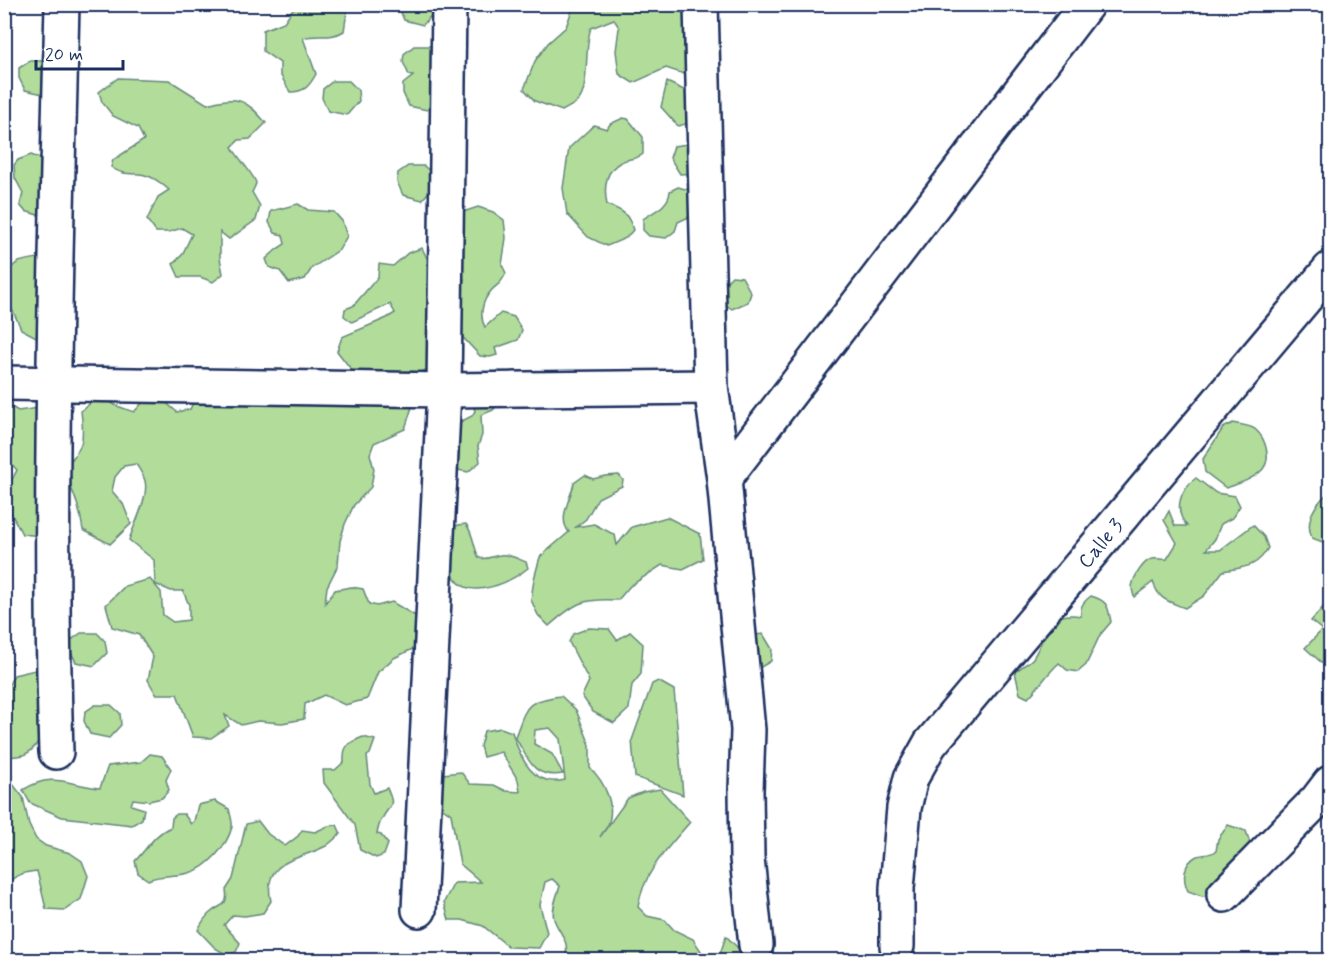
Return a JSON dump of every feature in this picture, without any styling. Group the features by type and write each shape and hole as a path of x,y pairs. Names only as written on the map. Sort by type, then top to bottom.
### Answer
{"street":[{"path":"56,752 52,633 52,384 63,4"},
{"path":"419,910 444,390 449,4"},
{"path":"701,4 711,387 724,479 748,730 747,858 756,945"},
{"path":"724,479 1087,4"},
{"name":"Calle 3","path":"897,946 897,888 904,808 911,778 930,744 1330,269"},
{"path":"4,384 444,390 711,387"},
{"path":"1224,895 1317,800 1330,783"}],"green space":[{"path":"300,4 348,5 344,31 334,35 303,38 316,74 306,88 290,92 280,74 280,63 263,51 263,30 284,22 292,10"},
{"path":"398,5 434,5 435,11 423,25 404,20"},
{"path":"569,5 684,5 702,66 684,74 666,68 633,83 619,74 616,51 619,28 614,19 591,28 586,77 582,95 578,101 562,111 535,101 524,89 535,61 548,43 566,27 572,10"},
{"path":"414,46 430,46 438,55 440,66 430,77 438,85 440,96 427,110 409,106 403,93 403,84 413,76 409,75 403,62 404,54"},
{"path":"30,61 46,61 56,81 43,94 25,90 19,78 19,68"},
{"path":"118,78 169,80 207,104 226,100 240,101 252,108 266,123 250,139 239,140 232,147 255,180 256,184 252,192 260,206 256,220 229,239 220,232 220,258 223,274 213,282 200,277 179,277 173,264 182,255 192,234 182,228 169,232 156,232 147,220 158,197 169,190 147,176 121,172 111,167 113,160 144,140 138,128 113,116 102,102 99,92"},
{"path":"333,81 349,81 358,90 359,101 347,115 328,111 322,98 323,89"},
{"path":"667,82 709,102 702,120 678,126 661,107"},
{"path":"623,118 628,119 643,137 643,154 615,166 606,181 607,205 624,213 633,230 626,238 607,246 588,237 567,214 563,188 569,148 594,125 607,129 610,124"},
{"path":"694,143 700,173 680,174 670,158 674,146"},
{"path":"31,155 42,159 47,200 38,215 25,211 20,205 23,193 15,178 14,165 18,160"},
{"path":"408,166 424,166 433,174 434,186 422,200 403,195 397,182 398,173"},
{"path":"678,187 697,192 697,213 678,222 675,231 666,238 649,236 643,230 643,219 664,204 670,191"},
{"path":"298,204 308,210 334,212 342,221 347,236 339,250 312,268 305,279 289,283 280,271 269,267 266,259 285,244 283,235 275,233 269,222 271,211"},
{"path":"478,207 493,212 504,220 506,238 502,265 506,273 485,299 482,309 483,323 485,327 501,313 514,317 522,330 518,340 495,348 497,355 490,357 480,356 457,331 464,280 451,216"},
{"path":"422,248 436,276 428,369 409,377 354,373 337,351 342,337 395,313 390,304 352,322 344,316 345,309 353,306 378,277 379,264 393,266 408,253"},
{"path":"38,258 63,270 46,331 36,337 21,329 9,303 6,283 15,264"},
{"path":"732,276 742,277 751,293 748,302 732,309 720,301 723,285"},
{"path":"99,396 134,412 145,400 164,401 177,412 190,409 193,403 202,399 212,403 228,397 413,404 405,429 374,443 370,454 374,469 371,487 354,505 345,524 340,541 338,565 327,587 325,603 335,590 351,587 363,589 369,604 377,606 392,602 417,617 421,645 394,658 378,672 367,699 345,705 324,695 305,704 304,719 282,723 258,721 241,725 225,715 229,726 211,738 193,737 177,694 156,694 148,680 153,657 139,635 112,627 106,605 125,586 150,579 161,592 163,615 173,622 189,620 189,605 183,591 171,591 155,584 154,560 129,540 145,494 144,477 136,464 124,466 115,477 112,491 123,504 131,524 110,544 83,530 76,499 62,471 81,444 83,430 81,411"},
{"path":"496,400 497,406 493,410 481,415 482,435 478,446 480,462 468,472 458,470 453,458 454,425 472,416 475,411 473,405"},
{"path":"5,403 18,411 38,408 41,536 22,534 11,513 8,487 17,470 5,457"},
{"path":"1233,423 1256,430 1265,443 1267,459 1263,469 1255,476 1226,488 1205,472 1203,459 1223,428"},
{"path":"585,475 593,479 619,475 623,480 622,486 598,498 586,519 576,527 594,524 615,535 617,545 632,527 667,517 700,534 703,559 683,569 662,565 630,586 618,600 580,603 549,626 538,615 531,600 534,579 540,557 569,532 564,521 566,508 574,483"},
{"path":"1196,478 1216,493 1235,496 1240,506 1232,518 1221,524 1215,539 1206,550 1220,550 1253,525 1264,537 1268,548 1264,555 1254,563 1223,571 1204,596 1185,608 1164,599 1153,582 1134,597 1133,583 1142,566 1152,559 1167,559 1177,543 1164,520 1169,511 1175,526 1187,526 1180,513 1180,500 1186,488"},
{"path":"1330,491 1330,545 1312,538 1309,525 1316,506"},
{"path":"466,524 471,532 479,558 506,555 526,562 528,568 491,587 480,589 462,585 450,568 443,536 458,525"},
{"path":"1091,596 1106,605 1111,622 1100,635 1086,665 1078,672 1067,670 1059,663 1028,698 1020,694 1015,672 1033,658 1045,633 1055,620 1070,615 1081,616 1083,605"},
{"path":"1325,605 1330,609 1330,670 1305,648 1322,630 1311,621"},
{"path":"589,628 609,629 617,640 630,632 643,644 641,674 632,685 629,709 614,723 593,712 582,696 589,681 569,642 573,634"},
{"path":"81,633 97,633 105,641 107,653 94,666 76,662 70,650 70,641"},
{"path":"763,634 772,649 771,661 761,667 748,667 748,636"},
{"path":"35,670 54,691 48,718 37,744 24,755 10,757 5,754 4,722 7,720 5,692 14,675"},
{"path":"658,681 674,690 683,795 635,777 632,740 652,684"},
{"path":"561,696 576,710 590,745 590,768 604,786 610,802 608,825 600,837 628,798 660,789 690,822 651,871 645,882 638,907 647,916 665,920 674,930 693,939 705,957 710,960 564,960 566,943 553,915 560,886 552,879 545,882 540,905 547,933 539,948 509,947 483,926 462,920 449,920 444,902 454,883 481,882 460,864 451,814 436,803 443,774 461,772 470,784 494,785 506,791 520,792 518,780 501,752 483,757 480,746 484,731 501,728 512,732 524,761 536,775 544,780 565,780 560,739 550,728 535,730 534,744 552,754 563,774 553,775 538,771 528,760 515,737 529,706 540,700"},
{"path":"95,705 111,705 120,713 121,725 109,738 90,734 84,721 85,712"},
{"path":"363,737 375,740 367,756 370,784 374,793 387,788 391,799 391,805 380,822 377,834 381,835 388,844 384,855 376,858 360,850 355,825 324,783 323,770 335,770 344,762 344,752 348,745"},
{"path":"150,754 162,756 171,769 166,780 169,790 162,798 149,801 133,799 131,805 144,809 142,819 132,825 62,817 30,803 23,790 34,784 52,780 100,788 108,766 141,762"},
{"path":"12,783 23,797 29,825 36,839 46,846 70,853 82,861 88,876 81,899 65,910 46,909 37,871 18,875 5,888 5,786"},
{"path":"215,801 229,809 232,825 226,842 210,861 184,874 148,880 138,873 135,861 155,838 171,827 172,818 177,814 184,814 191,824 198,805"},
{"path":"258,821 268,834 285,846 302,830 315,832 337,825 341,834 326,846 295,858 277,869 269,887 271,901 263,913 233,915 224,925 240,943 236,952 227,955 215,948 198,930 208,915 225,902 226,890 233,879 246,824"},
{"path":"1228,825 1246,831 1253,852 1226,894 1202,896 1188,891 1185,881 1186,867 1197,856 1216,851 1218,839"},
{"path":"726,936 743,953 744,960 718,960"}]}
